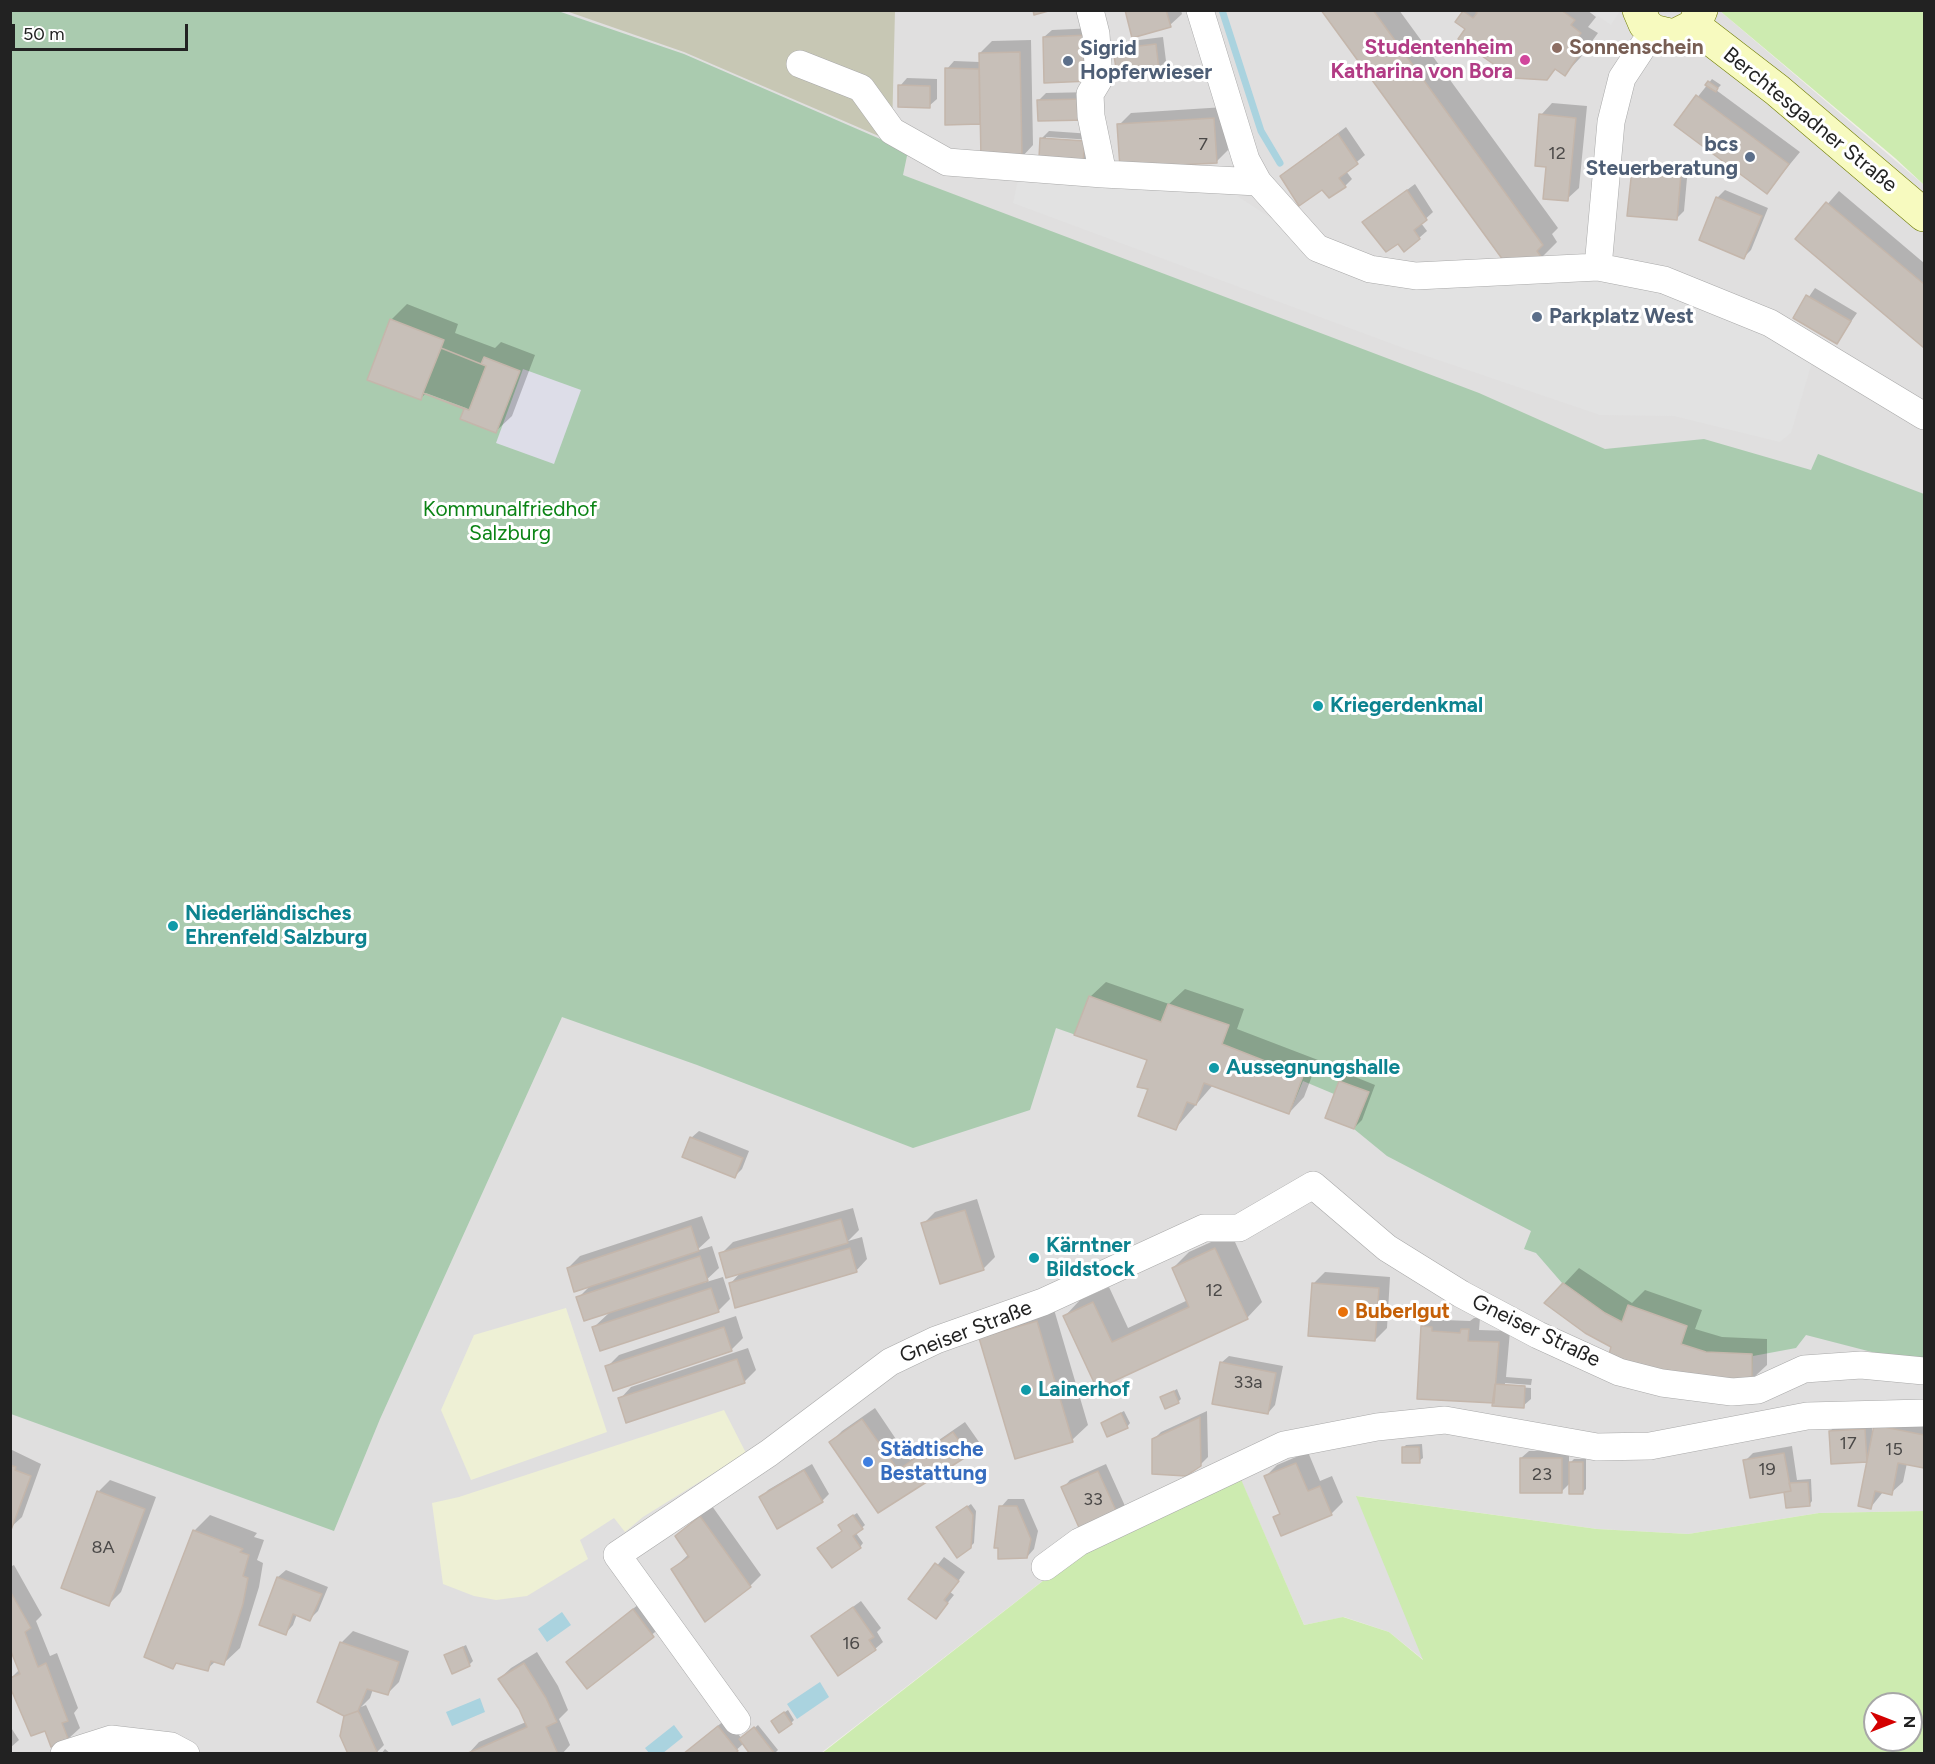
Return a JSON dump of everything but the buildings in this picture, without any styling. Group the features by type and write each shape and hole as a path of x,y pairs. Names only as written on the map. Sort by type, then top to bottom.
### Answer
{"main road":[{"name":"Berchtesgadner Straße","path":"1646,21 1674,36 1698,18 1777,90 1924,215"}],"street":[{"path":"1090,10 1096,34 1099,79 1090,94 1091,116 1103,174"},
{"path":"1200,10 1246,160 1258,182 1317,248 1370,269 1416,276 1598,267 1664,280 1742,310 1837,362 1924,416"},
{"path":"1598,267 1611,122 1622,78 1646,21"},
{"path":"800,64 861,87 892,131 947,162 1103,174 1258,182"},
{"name":"Gneiser Straße","path":"736,1721 617,1555 769,1453 890,1362 936,1340 1043,1302 1204,1228 1239,1228 1313,1185 1387,1248 1461,1294 1538,1335 1620,1372 1662,1383 1732,1392 1758,1390 1804,1369 1861,1365 1924,1371"},
{"path":"1045,1567 1079,1542 1284,1445 1377,1427 1445,1420 1597,1447 1650,1446 1807,1416 1924,1413"},
{"path":"64,1754 111,1739 171,1746 186,1754"}],"shaded area":[{"path":"1620,10 1611,25 1591,11"},
{"name":"Kommunalfriedhof Salzburg","path":"11,11 1720,11 1924,185 1924,1511 1819,1513 1688,1534 1597,1529 1357,1496 1425,1661 1389,1632 1344,1617 1304,1625 1240,1478 1080,1552 821,1753 11,1754"},
{"path":"566,11 895,11 892,131 911,150 684,52"},
{"name":"Parkplatz West","path":"1018,180 1225,188 1317,248 1370,269 1598,267 1816,349 1791,433 1780,442 1674,416 1600,415 1406,349 1013,203"},
{"path":"523,369 581,390 554,464 496,443"},
{"path":"566,1308 607,1432 471,1480 441,1410 474,1335"},
{"path":"724,1410 746,1453 643,1517 625,1532 614,1518 580,1540 588,1559 527,1596 496,1600 474,1596 443,1584 432,1503 459,1497"}],"green space":[{"name":"Kommunalfriedhof Salzburg","path":"10,11 558,11 684,54 908,151 903,175 1479,393 1605,449 1704,439 1811,470 1818,454 1924,494 1924,1362 1895,1358 1806,1335 1796,1348 1753,1356 1752,1382 1609,1354 1611,1347 1585,1333 1544,1303 1562,1283 1536,1253 1524,1249 1531,1231 1387,1156 1354,1129 1325,1118 1334,1094 1303,1081 1289,1114 1204,1083 1196,1105 1187,1102 1176,1130 1138,1116 1148,1090 1137,1087 1147,1060 1056,1028 1030,1110 913,1148 697,1065 562,1017 380,1419 334,1531 11,1414"},
{"path":"1720,11 1924,11 1924,185 1895,158"},
{"path":"1240,1477 1304,1625 1343,1617 1389,1632 1423,1660 1356,1496 1597,1529 1688,1534 1819,1513 1924,1511 1924,1753 821,1754 1080,1552"}],"water":[{"path":"562,1612 571,1625 547,1642 538,1629"},
{"path":"820,1682 829,1697 797,1719 787,1704"},
{"path":"480,1698 485,1712 452,1726 446,1712"},
{"path":"674,1725 683,1737 663,1753 649,1753 645,1748"}],"waterway":[{"path":"1222,10 1261,131 1280,163"}],"place":[{"name":"Sonnenschein","path":"1557,48"},
{"name":"Studentenheim Katharina von Bora","path":"1525,60"},
{"name":"Sigrid Hopferwieser","path":"1068,61"},
{"name":"bcs Steuerberatung","path":"1750,157"},
{"name":"Parkplatz West","path":"1537,317"},
{"name":"Kriegerdenkmal","path":"1318,706"},
{"name":"Niederländisches Ehrenfeld Salzburg","path":"173,926"},
{"name":"Aussegnungshalle","path":"1214,1068"},
{"name":"Kärntner Bildstock","path":"1034,1258"},
{"name":"Buberlgut","path":"1343,1312"},
{"name":"Lainerhof","path":"1026,1390"},
{"name":"Städtische Bestattung","path":"868,1462"}]}
